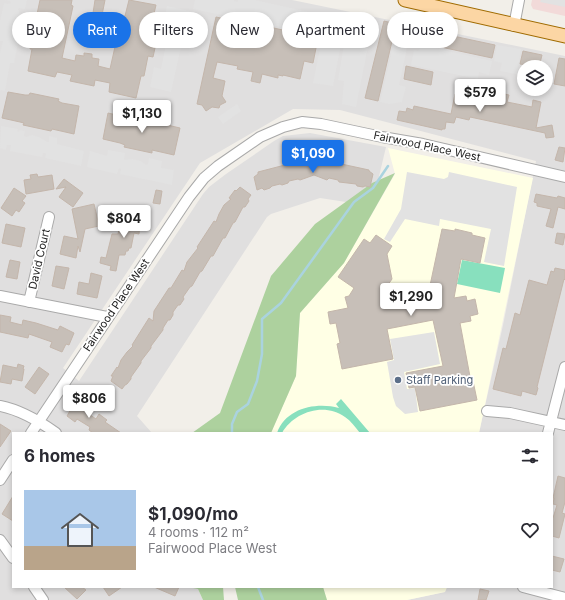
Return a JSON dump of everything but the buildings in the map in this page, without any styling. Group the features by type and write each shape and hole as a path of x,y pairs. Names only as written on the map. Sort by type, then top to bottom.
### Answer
{"main road":[{"path":"405,0 514,26 565,36"}],"street":[{"path":"514,26 519,0"},
{"name":"Fairwood Place West","path":"32,432 189,196 204,178 218,166 260,136 283,127 302,122 321,124 423,144 565,177"},
{"name":"David Court","path":"29,302 49,217"},
{"path":"0,296 107,317"},
{"path":"548,432 565,367"},
{"path":"0,406 14,408 39,421 55,432"},
{"path":"487,411 510,413 565,425"},
{"path":"0,480 12,462"},
{"path":"0,540 12,557"},
{"path":"35,588 43,600"},
{"path":"527,588 565,598"}],"shaded area":[{"path":"0,0 292,0 350,12 282,12 282,48 379,48 379,18 387,19 387,48 458,48 458,34 565,56 565,600 407,600 445,592 447,588 553,588 553,432 479,432 503,325 536,161 340,110 293,109 200,163 63,368 79,381 203,194 209,187 226,174 274,141 283,136 310,133 386,147 372,206 320,198 271,214 267,217 137,416 151,432 12,432 12,588 198,589 203,600 0,600"},
{"path":"5,0 27,0 25,9 19,8 19,12 12,12 12,48 17,48 14,63 10,63 5,91 0,90 0,53 3,41 0,41 0,21 4,3 9,4 11,3 10,1"},
{"path":"195,0 234,0 238,2 238,0 255,0 309,12 282,12 282,28 274,26 274,12 216,12 216,14 193,9"},
{"path":"532,0 565,0 565,16 533,9 531,5"},
{"path":"541,0 565,0 565,7 540,2"},
{"path":"167,6 189,11 189,12 166,12"},
{"path":"497,45 521,49 519,60 517,60 517,74 500,71 502,63 494,61"},
{"path":"165,48 181,48 171,92 150,87 154,67 161,69"},
{"path":"320,48 340,48 333,86 313,83"},
{"path":"343,48 368,48 356,107 342,104 344,81 338,80"},
{"path":"393,48 407,48 399,85 406,87 402,102 389,104 380,102"},
{"path":"420,48 434,48 492,61 489,75 479,72 478,79 411,65 414,50 419,51"},
{"path":"237,104 241,111 223,124 218,117"},
{"path":"1,126 18,129 17,131 19,132 20,130 25,131 24,136 26,137 32,135 47,142 49,142 49,136 57,138 57,144 84,151 81,166 45,158 46,153 43,153 42,157 10,151 11,145 7,145 6,150 0,148"},
{"path":"388,148 533,178 479,432 271,432 296,376 300,313 344,263 395,174"},
{"path":"108,150 125,153 124,160 132,159 141,161 146,165 148,164 149,158 162,161 161,168 174,170 172,185 120,174 121,169 119,168 117,174 87,167 90,151 107,156"},
{"path":"407,172 444,179 448,177 449,172 517,187 504,266 484,262 491,229 440,219 439,226 405,219 390,242 384,239 401,209"},
{"name":"Staff Parking","path":"434,332 440,364 404,372 407,389 415,388 418,412 405,414 396,406 393,397 387,362 394,360 390,339"},
{"path":"323,588 447,588 445,592 407,600 327,600"}],"green space":[{"path":"395,173 344,263 300,313 296,376 271,432 193,432 220,413 271,276 315,224 372,183"},
{"path":"462,260 505,268 500,293 457,284"},
{"path":"341,399 369,432 359,432 349,420 337,413 328,410 319,410 302,415 287,426 283,432 278,432 287,418 303,409 321,406 339,408 336,404"},
{"path":"193,588 223,588 224,600 203,600 198,589"},
{"path":"235,588 323,588 327,600 238,600"}],"waterway":[{"path":"232,432 232,424 237,412 248,404 257,381 262,354 262,319 281,303 354,202 373,188 388,166"},
{"path":"258,588 263,600"}],"place":[{"name":"Staff Parking","path":"398,380"}]}
